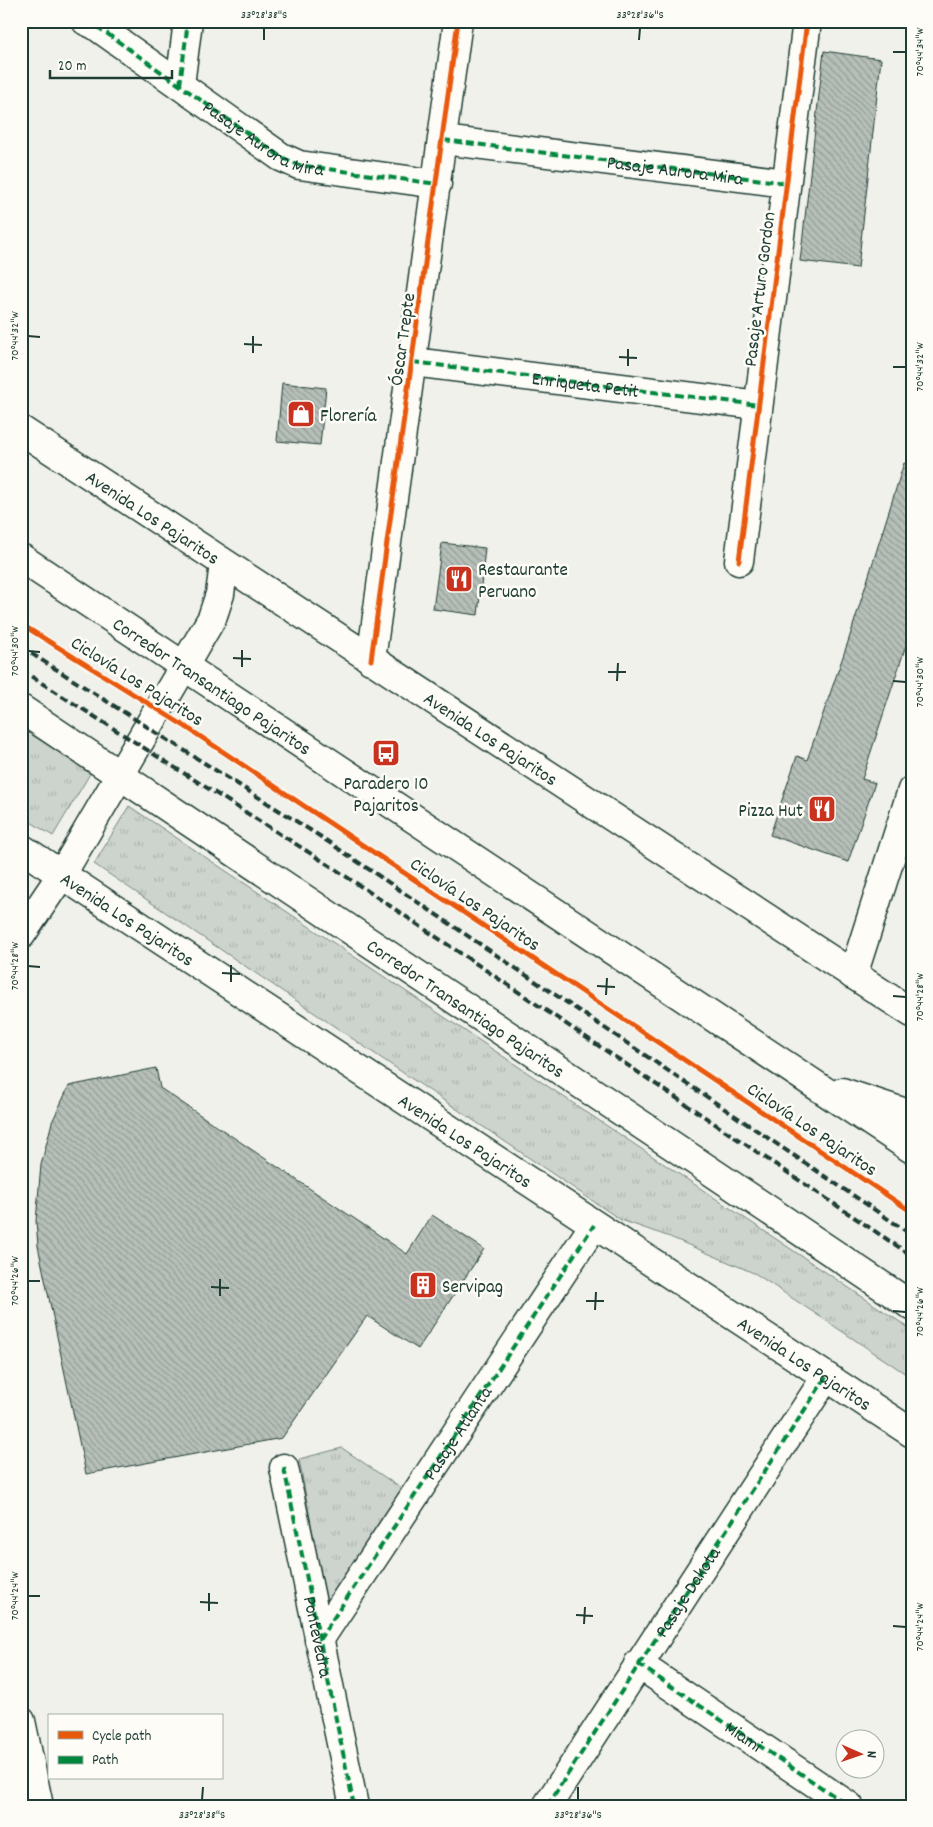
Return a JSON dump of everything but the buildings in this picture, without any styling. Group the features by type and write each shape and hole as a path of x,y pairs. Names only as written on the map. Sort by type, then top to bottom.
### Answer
{"street":[{"name":"Pasaje Aurora Mira","path":"86,21 281,157 298,165 437,184"},
{"path":"180,85 188,21"},
{"name":"Óscar Trepte","path":"371,660 444,140 458,21"},
{"name":"Pasaje Arturo Gordon","path":"739,562 806,21"},
{"name":"Pasaje Aurora Mira","path":"444,140 786,183"},
{"name":"Enriqueta Petit","path":"413,362 758,405"},
{"name":"Avenida Los Pajaritos","path":"21,430 912,1013"},
{"name":"Corredor Transantiago Pajaritos","path":"21,558 912,1149"},
{"path":"21,935 62,874 212,618 220,594 224,564"},
{"name":"Corredor Transantiago Pajaritos","path":"21,709 121,774 912,1306"},
{"path":"853,975 912,790"},
{"name":"Avenida Los Pajaritos","path":"21,848 912,1433"},
{"name":"Corredor Transantiago Pajaritos","path":"804,1079 912,1116"},
{"name":"Pasaje Atlanta","path":"319,1640 594,1225"},
{"name":"Pasaje Dakota","path":"546,1806 826,1377"},
{"name":"Pontevedra","path":"284,1468 354,1806"},
{"name":"Miami","path":"638,1664 850,1806"},
{"path":"21,1721 24,1748 39,1806"}],"green space":[{"path":"21,728 91,772 53,836 21,816"},
{"path":"129,806 912,1330 912,1378 756,1274 670,1237 621,1220 94,864"},
{"path":"342,1448 402,1489 327,1609 299,1459"}],"railway":[{"path":"21,647 318,835 912,1235"},
{"path":"21,670 332,867 912,1256"}],"marked path":[{"path":"86,21 95,25 281,157 299,165 437,184"},
{"path":"180,85 188,21"},
{"path":"443,140 786,183"},
{"path":"413,362 758,405"},
{"path":"319,1640 594,1225"},
{"path":"547,1806 826,1377"},
{"path":"284,1468 354,1806"},
{"path":"638,1664 849,1806"}],"cycle path":[{"path":"371,660 458,21"},
{"path":"739,561 807,21"},
{"name":"Ciclovía Los Pajaritos","path":"21,624 186,727 912,1212"}],"place":[{"name":"Florería","path":"301,414"},
{"name":"Restaurante Peruano","path":"459,579"},
{"name":"Paradero 10 Pajaritos","path":"386,753"},
{"name":"Pizza Hut","path":"822,809"},
{"name":"Servipag","path":"423,1285"}]}
